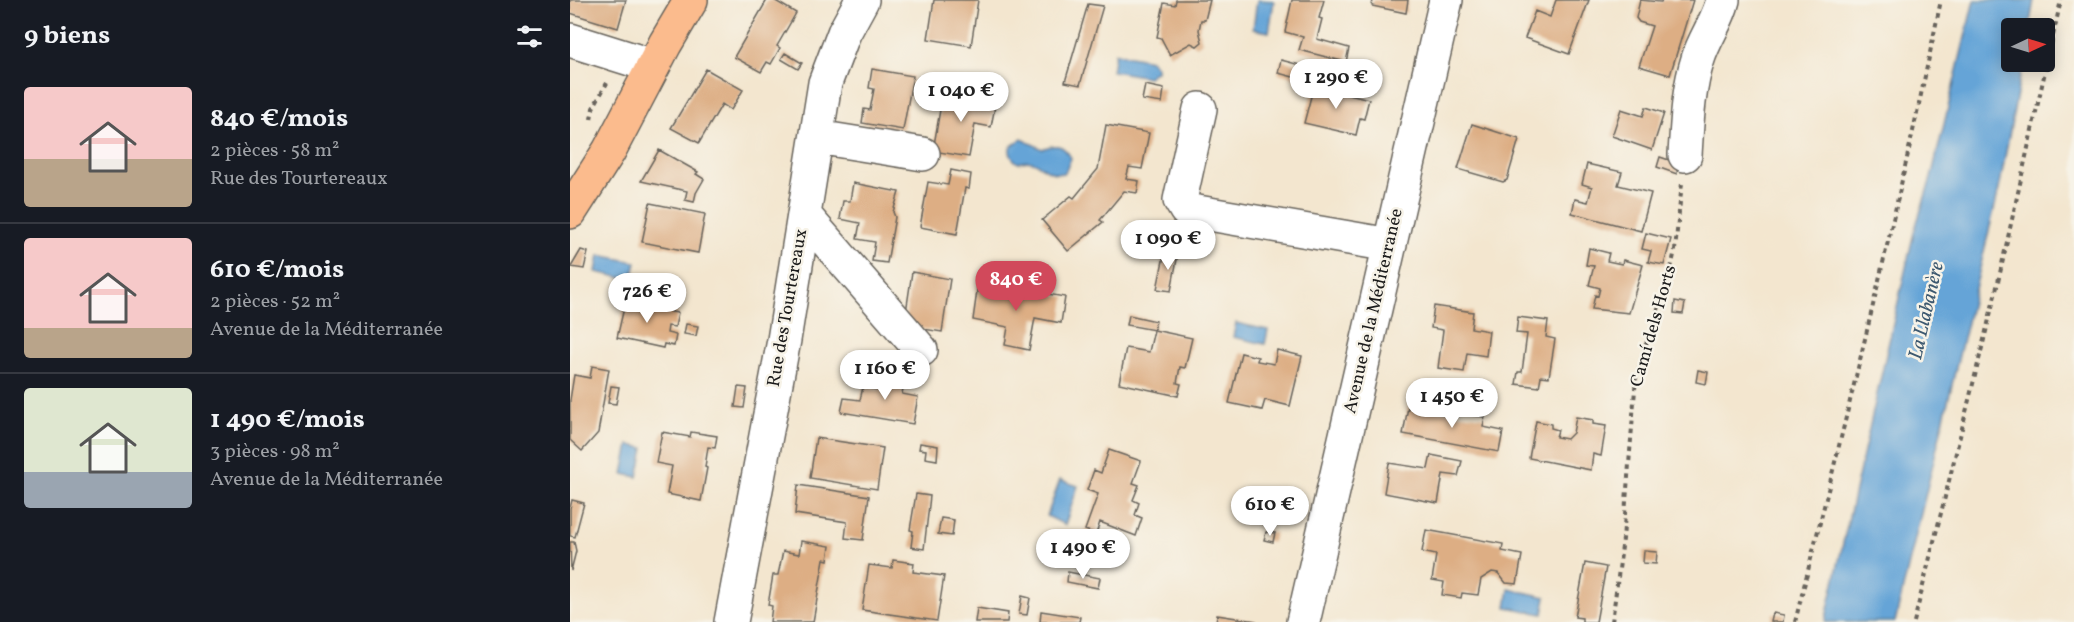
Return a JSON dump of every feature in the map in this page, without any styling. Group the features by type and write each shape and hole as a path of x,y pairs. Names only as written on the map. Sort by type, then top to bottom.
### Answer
{"main road":[{"path":"570,212 609,151 653,66 691,0"}],"street":[{"name":"Rue des Tourtereaux","path":"731,622 784,340 825,83 844,33 862,0"},
{"name":"Avenue de la Méditerranée","path":"1303,622 1446,0"},
{"path":"1685,155 1688,107 1698,58 1723,0"},
{"path":"570,40 653,66"},
{"path":"1200,109 1180,200 1186,210 1390,245"},
{"path":"815,146 919,162"},
{"path":"804,216 921,350"}],"path":[{"path":"1795,622 1910,152 1941,0"},
{"path":"1914,622 1996,291 2061,0"},
{"name":"Camí dels Horts","path":"1612,622 1623,539 1636,377 1669,278 1675,250 1685,155"}],"water":[{"path":"1257,0 1274,1 1269,32 1253,29"},
{"name":"La Llabanère","path":"1974,0 2034,0 2031,18 2001,18 2001,72 2021,72 1999,189 1895,622 1825,622 1914,232 1931,178"},
{"path":"1115,53 1151,60 1156,71 1148,77 1112,71"},
{"path":"1022,139 1042,149 1051,146 1062,147 1071,158 1065,173 1051,172 1032,162 1018,163 1011,154 1010,147"},
{"path":"599,255 636,262 632,280 596,272"},
{"path":"1236,323 1268,330 1265,344 1233,337"},
{"path":"629,445 644,448 638,477 623,474"},
{"path":"1060,480 1078,486 1065,525 1047,516"},
{"path":"1509,589 1546,597 1543,614 1506,607"}],"building":[{"path":"570,0 626,0 618,28 570,13"},
{"path":"767,0 774,0 796,13 777,46 780,48 771,64 767,62 761,72 734,57"},
{"path":"934,0 978,0 971,46 928,39"},
{"path":"1176,0 1210,0 1205,20 1201,20 1199,30 1202,42 1197,46 1191,43 1170,55 1161,38 1157,37 1164,3 1175,5"},
{"path":"1292,0 1324,0 1317,39 1349,48 1346,62 1299,50 1303,37 1285,32"},
{"path":"1373,0 1408,0 1406,13 1372,6"},
{"path":"1556,0 1589,0 1569,54 1525,38 1535,11 1550,17"},
{"path":"1640,0 1661,2 1662,0 1693,0 1670,75 1639,66 1652,26 1639,22 1636,18"},
{"path":"1088,4 1103,6 1080,85 1065,82"},
{"path":"785,53 802,63 798,69 781,59"},
{"path":"1281,60 1304,66 1301,79 1278,73"},
{"path":"706,69 743,90 731,110 722,104 699,143 671,128"},
{"path":"872,69 913,76 903,130 862,123 864,109 870,110 874,89 869,88"},
{"path":"1145,85 1164,89 1162,103 1142,100"},
{"path":"1314,85 1369,99 1364,119 1360,118 1356,135 1304,123"},
{"path":"943,92 996,101 991,127 975,124 969,157 933,151"},
{"path":"1646,107 1664,113 1652,150 1612,136 1621,109 1643,116"},
{"path":"1472,124 1519,139 1507,180 1503,182 1458,169"},
{"path":"1106,125 1149,133 1142,169 1129,167 1126,179 1139,181 1137,193 1124,191 1100,220 1103,222 1068,251 1042,220 1071,196 1074,198 1098,169"},
{"path":"659,150 698,172 696,174 704,179 694,202 685,200 687,191 641,181"},
{"path":"1660,157 1678,163 1677,174 1657,167"},
{"path":"1587,164 1622,172 1618,185 1651,193 1641,231 1572,213 1575,199 1588,202 1592,187 1582,184"},
{"path":"951,170 971,174 969,189 965,188 957,234 920,227 928,182 948,185"},
{"path":"853,183 899,192 893,212 895,217 887,263 872,261 875,242 857,239 860,223 840,219 843,201 850,201"},
{"path":"650,203 705,214 698,253 642,242"},
{"path":"1646,233 1671,239 1664,265 1648,262 1651,251 1642,249"},
{"path":"1589,248 1609,253 1607,261 1622,264 1623,260 1643,265 1629,313 1592,309 1595,295 1598,296 1600,288 1589,285 1594,266 1586,265"},
{"path":"581,250 588,252 584,269 571,267"},
{"path":"1165,251 1178,254 1171,291 1157,289"},
{"path":"912,272 950,279 942,332 904,326"},
{"path":"978,284 1011,290 1010,294 1030,297 1031,291 1065,297 1061,323 1035,318 1029,350 1005,345 1008,327 973,320"},
{"path":"626,299 672,308 671,312 678,313 675,327 668,326 667,333 676,335 674,346 664,344 663,348 617,338"},
{"path":"1675,301 1685,303 1683,314 1674,313"},
{"path":"1434,306 1473,312 1471,328 1489,331 1486,356 1467,353 1464,372 1438,368 1443,330 1431,328"},
{"path":"1129,315 1156,321 1154,330 1127,325"},
{"path":"1518,317 1548,321 1546,337 1555,339 1549,377 1541,376 1539,387 1516,384 1518,372 1522,372 1527,334 1516,333"},
{"path":"686,324 698,326 696,336 684,334"},
{"path":"1154,330 1192,338 1185,368 1180,367 1177,383 1181,384 1178,396 1119,383 1126,348 1149,352"},
{"path":"1277,350 1302,356 1290,406 1265,400 1262,410 1229,403 1241,353 1258,357 1257,361 1274,364"},
{"path":"592,366 609,369 598,433 582,451 570,440 570,400 574,375 590,378"},
{"path":"887,368 906,371 902,394 918,397 913,424 841,412 844,398 860,400 863,387 879,390 880,380 885,380"},
{"path":"1698,370 1708,372 1706,384 1696,382"},
{"path":"611,386 619,387 616,404 608,403"},
{"path":"738,387 747,388 744,408 735,407"},
{"path":"1408,407 1485,417 1483,427 1503,431 1499,452 1403,434"},
{"path":"1576,417 1593,420 1593,424 1606,426 1601,456 1593,454 1591,470 1529,458 1536,421 1551,424 1551,428 1558,430 1556,437 1567,439 1573,433"},
{"path":"662,432 690,437 691,432 717,436 715,448 708,447 701,501 667,494 672,466 656,463"},
{"path":"816,438 883,448 877,489 810,478"},
{"path":"920,443 938,446 937,460 925,458 926,450 919,449"},
{"path":"1109,450 1141,461 1133,483 1139,485 1133,500 1139,503 1135,515 1142,518 1136,536 1100,522 1096,534 1085,530 1098,494 1087,490 1094,470 1101,473"},
{"path":"1431,455 1462,461 1458,476 1443,474 1438,503 1384,493 1389,463 1428,469"},
{"path":"798,485 869,496 863,540 845,538 847,522 795,514"},
{"path":"916,494 930,496 924,549 911,547 913,531 910,530"},
{"path":"572,500 584,503 575,537 570,536"},
{"path":"941,518 954,520 952,536 938,534"},
{"path":"1426,530 1503,544 1502,551 1522,555 1517,584 1506,583 1498,573 1492,572 1481,579 1478,595 1462,593 1461,598 1442,595 1444,582 1432,580 1436,555 1422,552"},
{"path":"1266,532 1275,533 1273,542 1264,540"},
{"path":"801,541 830,546 828,560 824,559 813,622 770,622 772,606 768,605 773,575 778,575 783,551 799,554"},
{"path":"570,542 574,542 576,551 571,571"},
{"path":"1644,551 1657,552 1656,564 1643,563"},
{"path":"893,560 914,563 913,572 944,576 937,621 862,610 869,565 892,568"},
{"path":"1585,563 1606,567 1596,622 1582,622 1582,618 1575,617"},
{"path":"1068,572 1100,578 1098,588 1067,582"},
{"path":"1022,596 1030,598 1027,615 1019,614"},
{"path":"977,608 1008,613 1007,622 975,622"},
{"path":"1041,611 1080,617 1079,622 1040,622"},
{"path":"1773,613 1784,615 1783,622 1771,622"},
{"path":"1217,615 1256,621 1256,622 1216,622"}]}
